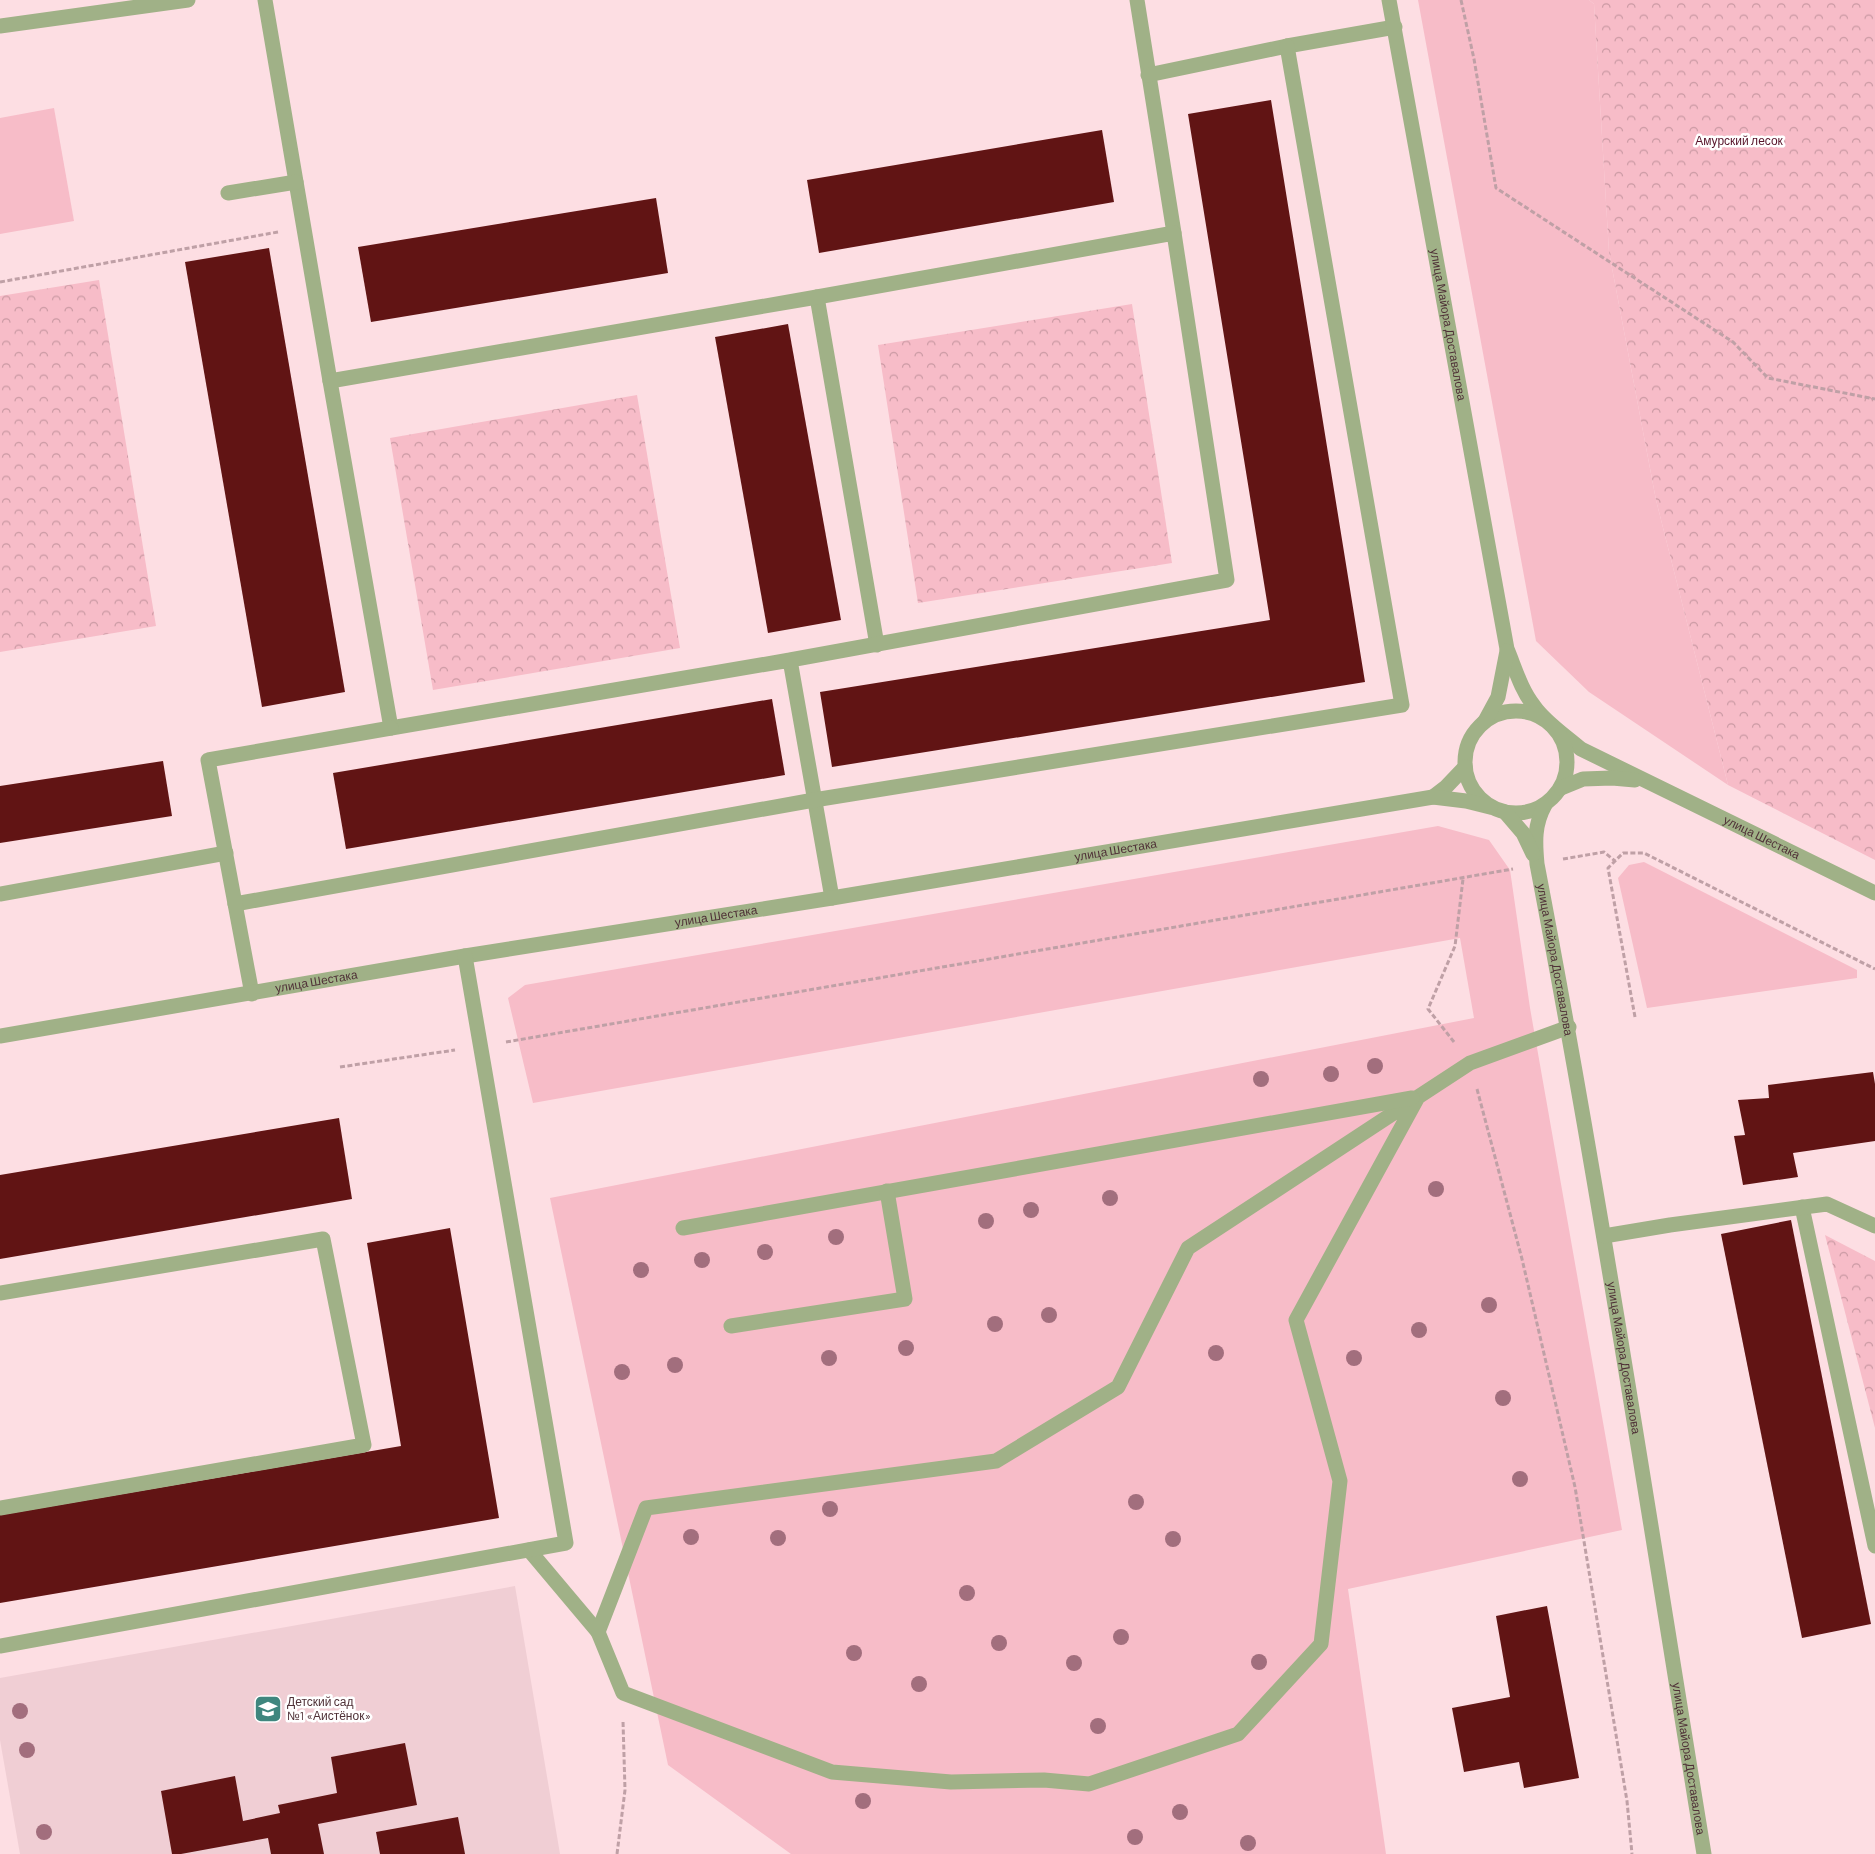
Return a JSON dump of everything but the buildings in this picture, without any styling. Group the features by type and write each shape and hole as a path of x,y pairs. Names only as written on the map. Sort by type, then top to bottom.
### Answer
{"street":[{"path":"0,26 188,0"},
{"path":"265,0 390,728"},
{"path":"252,994 208,760 877,645 1227,580 1137,0"},
{"name":"улица Майора Доставалова","path":"1389,0 1507,649 1526,694 1550,723"},
{"path":"1148,75 1286,46 1395,27"},
{"path":"235,904 814,800 1402,704 1286,46"},
{"path":"228,193 296,182"},
{"path":"330,381 817,298 1174,233"},
{"path":"817,298 877,645"},
{"name":"улица Майора Доставалова","path":"1485,721 1498,696 1507,649"},
{"path":"790,660 832,898"},
{"path":"1518,711 1536,714 1550,723 1562,738 1567,754 1567,772 1560,788 1545,806 1521,814 1505,812 1490,807 1468,783 1465,767 1466,749 1473,733 1485,721 1501,713 1518,711"},
{"name":"улица Шестака","path":"1550,723 1581,749 1875,893"},
{"path":"1433,797 1446,787 1465,767"},
{"name":"улица Шестака","path":"1560,788 1583,779 1612,778 1648,782"},
{"name":"улица Шестака","path":"0,1036 465,956 832,898 1433,797 1466,801 1490,807"},
{"name":"улица Майора Доставалова","path":"1545,806 1536,827 1537,864 1569,1027 1704,1854"},
{"name":"улица Майора Доставалова","path":"1505,812 1524,833 1537,864"},
{"path":"0,894 226,853"},
{"path":"0,1646 566,1543 465,956"},
{"path":"598,1632 646,1508 996,1461 1118,1387 1188,1248 1470,1063 1569,1027"},
{"path":"529,1550 598,1632 623,1693 832,1772 952,1782 1044,1780 1089,1784 1238,1734 1321,1644 1340,1481 1296,1320 1418,1097"},
{"path":"683,1228 1418,1097"},
{"path":"731,1326 906,1299 886,1191"},
{"path":"1604,1236 1670,1225 1827,1204 1875,1226"},
{"path":"1802,1207 1875,1546"},
{"path":"0,1293 323,1239 364,1445 0,1508"}],"path":[{"path":"1461,0 1474,58 1496,188 1733,342 1768,378 1875,399"},
{"path":"0,282 303,228"},
{"path":"340,1067 481,1046 1463,879 1604,852 1615,861"},
{"path":"1635,1017 1608,868 1624,853 1644,853 1875,969"},
{"path":"1463,879 1455,946 1428,1009 1470,1063 1522,1260 1576,1487 1627,1801 1632,1854"},
{"path":"617,1854 625,1790 623,1693"}],"shaded area":[{"name":"Детский сад №1 «Аистёнок»","path":"515,1586 560,1854 20,1854 0,1740 0,1678"}],"green space":[{"path":"1418,0 1589,0 1594,4 1609,252 1656,500 1728,785 1589,692 1536,641"},
{"name":"Амурский лесок","path":"1589,0 1875,0 1875,860 1728,785 1656,500 1609,252 1594,4"},
{"path":"54,108 74,221 0,234 0,118"},
{"path":"99,280 156,626 0,652 0,296"},
{"path":"1132,304 1172,563 918,603 878,345"},
{"path":"637,395 680,648 433,690 390,438"},
{"path":"1438,826 1489,840 1510,870 1530,1008 1622,1530 1348,1589 1386,1854 791,1854 668,1765 550,1198 1474,1018 1460,938 533,1103 508,998 525,985"},
{"path":"1644,862 1857,970 1857,978 1647,1008 1618,878 1629,865"},
{"path":"1825,1235 1875,1261 1875,1428"}],"place":[{"name":"Детский сад №1 «Аистёнок»","path":"268,1709"}]}
